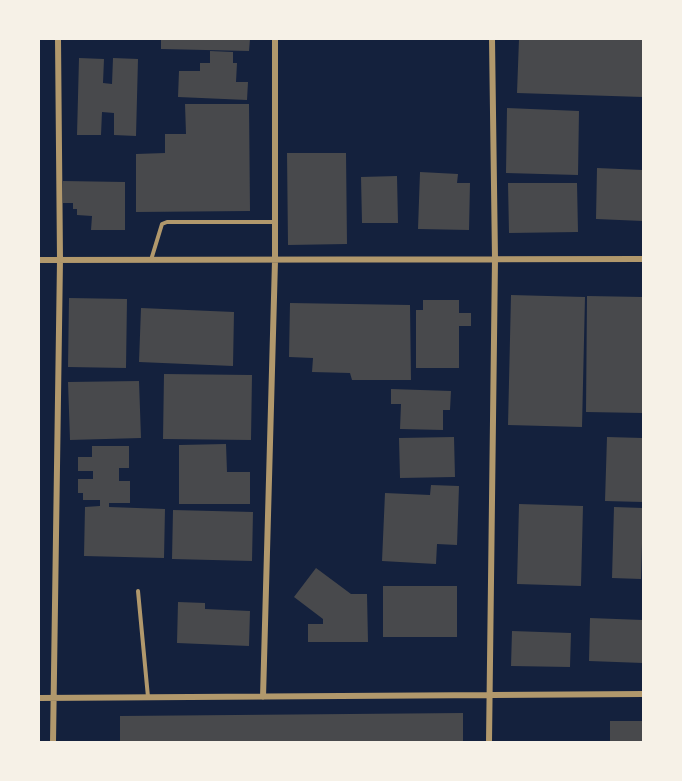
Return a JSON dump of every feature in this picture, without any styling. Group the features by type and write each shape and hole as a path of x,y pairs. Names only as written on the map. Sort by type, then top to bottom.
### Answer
{"street":[{"path":"53,742 60,260 58,39"},
{"path":"263,697 275,261 275,39"},
{"path":"489,742 495,260 492,39"},
{"path":"39,260 643,259"},
{"path":"39,698 643,694"}],"lane":[{"path":"151,260 162,224 167,222 275,222"},
{"path":"138,591 148,698"}],"building":[{"path":"161,39 250,39 249,51 161,49"},
{"path":"519,39 643,39 643,97 517,93"},
{"path":"210,51 233,52 233,63 237,63 236,82 248,82 247,100 178,97 179,71 200,71 200,63 210,63"},
{"path":"79,58 104,59 103,83 112,84 113,58 138,59 136,136 114,135 114,113 102,112 101,135 77,135"},
{"path":"185,104 249,104 250,211 136,212 136,154 165,153 165,134 186,134"},
{"path":"507,108 579,111 578,175 506,173"},
{"path":"287,153 346,153 347,244 288,245"},
{"path":"597,168 643,170 643,221 596,219"},
{"path":"420,172 458,174 457,183 470,183 469,230 418,229"},
{"path":"397,176 398,223 362,223 361,177"},
{"path":"63,181 125,182 125,230 91,230 92,216 77,215 77,209 73,209 73,203 63,203"},
{"path":"508,183 577,183 578,232 509,233"},
{"path":"511,295 585,297 582,427 508,425"},
{"path":"587,296 643,297 643,413 586,412"},
{"path":"69,298 127,299 126,368 68,367"},
{"path":"423,300 459,300 459,313 471,313 471,326 459,326 459,368 416,368 416,310 423,310"},
{"path":"290,303 410,305 411,380 352,380 350,373 312,372 313,358 289,357"},
{"path":"141,308 234,312 233,366 139,362"},
{"path":"164,374 252,375 251,440 163,439"},
{"path":"139,381 141,438 70,440 68,382"},
{"path":"391,389 451,391 450,410 443,410 443,430 400,429 401,404 391,404"},
{"path":"454,437 455,477 400,478 399,438"},
{"path":"607,437 643,438 643,502 605,501"},
{"path":"226,444 227,472 250,472 250,504 179,504 179,445"},
{"path":"92,446 129,446 129,468 119,468 119,481 130,481 130,503 109,503 109,507 165,509 164,558 84,556 85,507 100,506 100,500 83,500 83,493 78,493 78,479 93,479 93,471 78,471 78,457 92,457"},
{"path":"431,485 459,486 457,545 437,544 436,564 382,561 385,493 430,495"},
{"path":"519,504 583,506 581,586 517,584"},
{"path":"614,507 643,508 641,579 612,578"},
{"path":"173,510 253,512 252,561 172,559"},
{"path":"316,568 351,594 367,594 368,642 308,642 308,624 323,624 323,619 294,597"},
{"path":"383,586 457,586 457,637 383,637"},
{"path":"178,602 205,603 205,609 250,611 249,646 177,643"},
{"path":"590,618 643,620 643,663 589,661"},
{"path":"512,631 571,633 570,667 511,666"},
{"path":"463,713 463,742 120,742 120,716"},
{"path":"610,721 643,721 643,742 610,742"}]}
